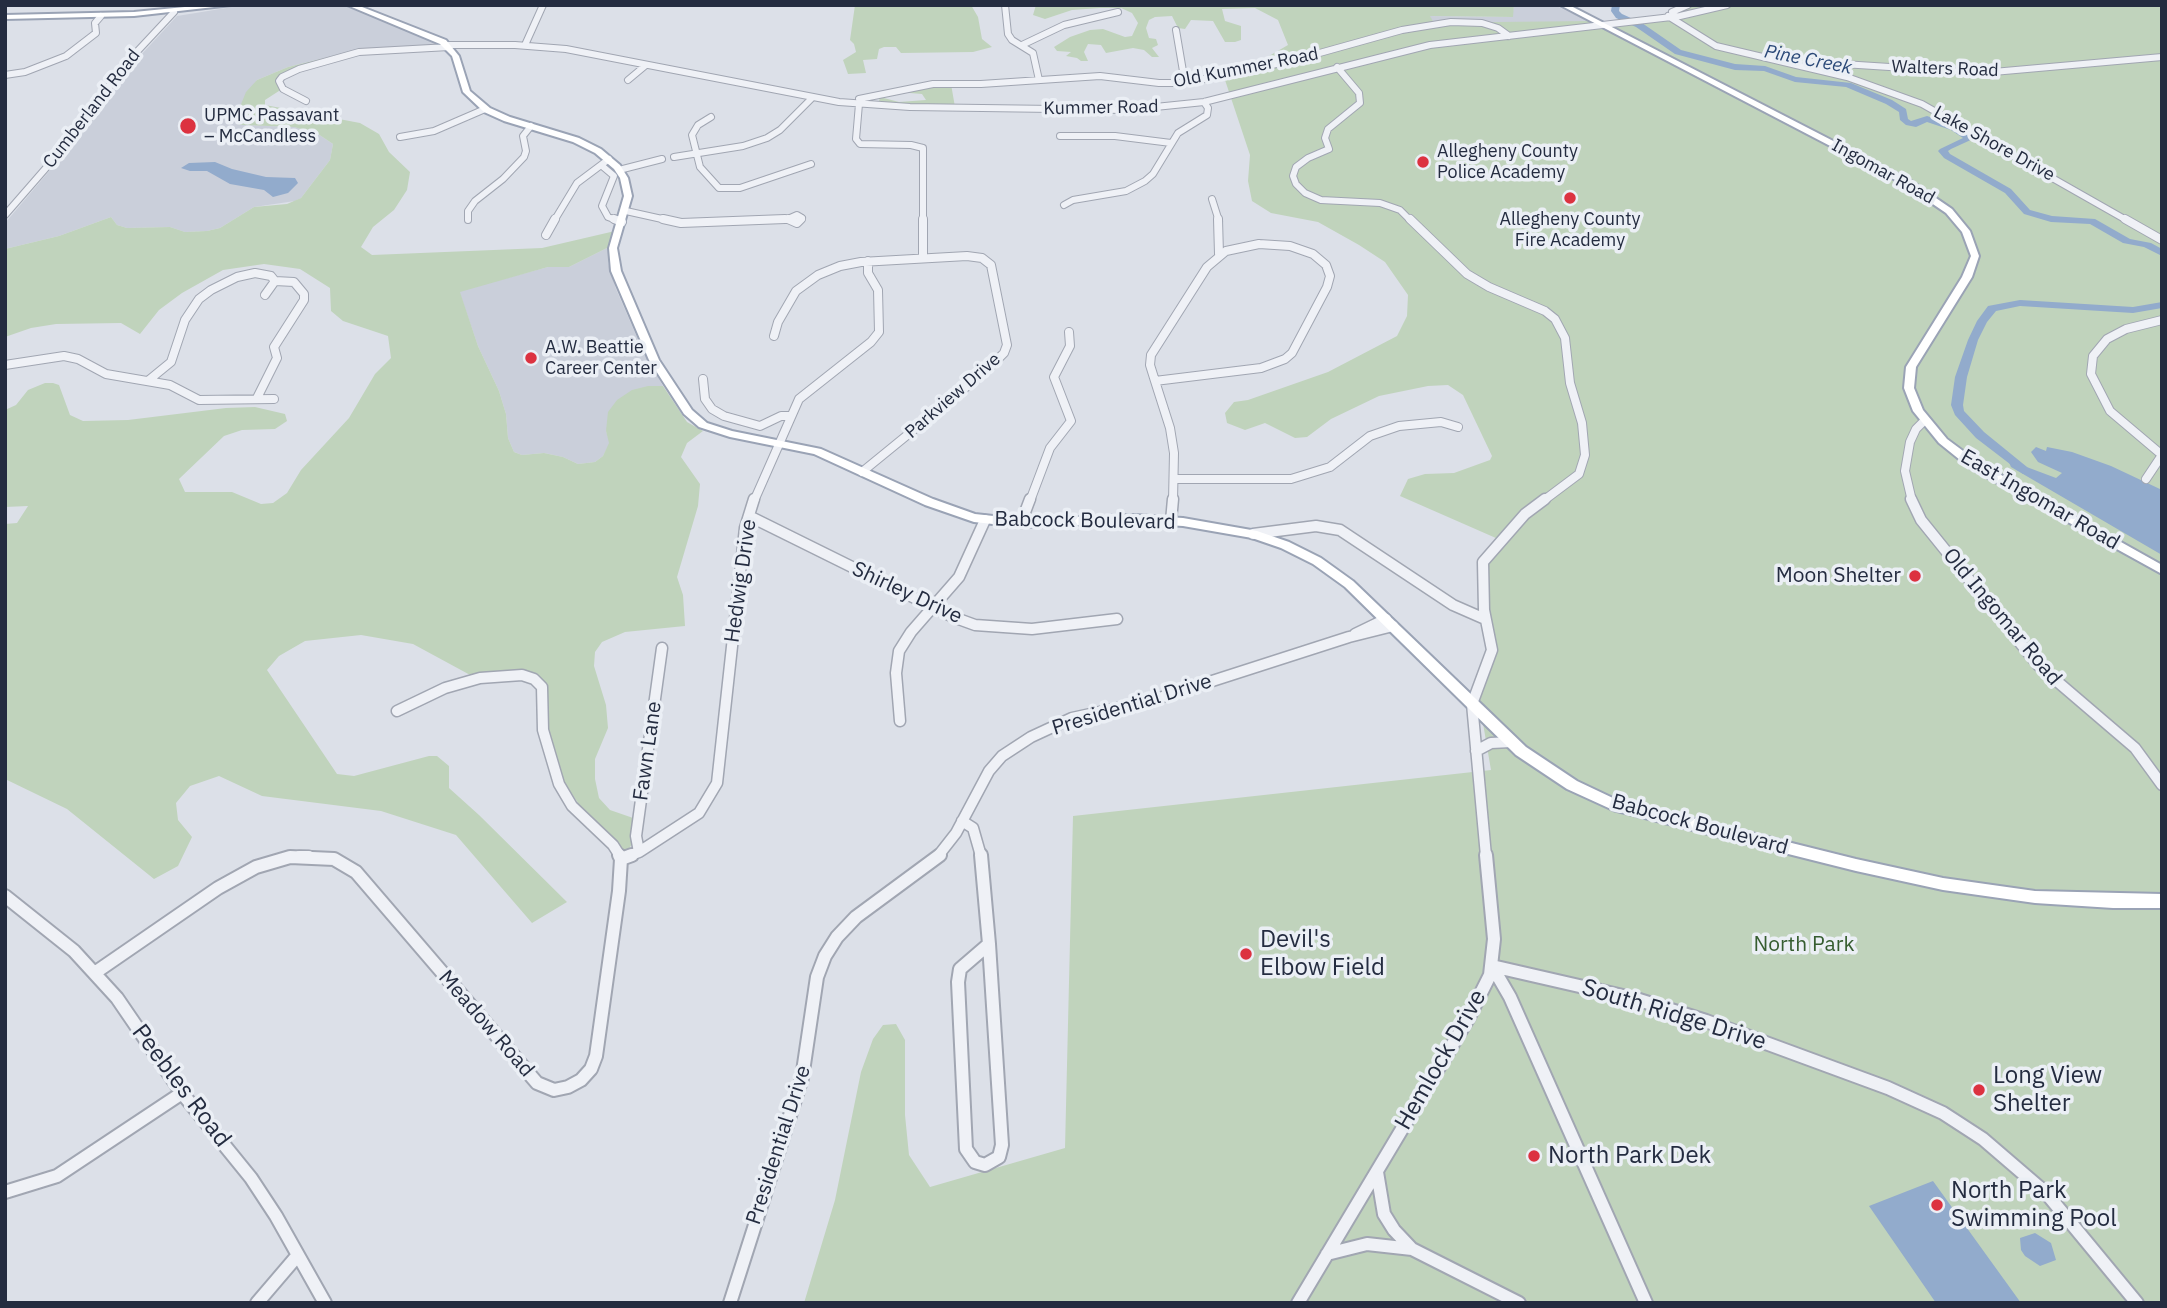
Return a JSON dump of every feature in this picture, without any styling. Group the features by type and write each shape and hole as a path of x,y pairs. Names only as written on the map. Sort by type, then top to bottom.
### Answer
{"main road":[{"name":"Cumberland Road","path":"174,12 180,5"},
{"path":"5,18 174,12 229,5"},
{"path":"350,5 427,34 449,48 467,92 485,109 576,139 609,159 620,170"},
{"path":"1563,5 1604,25"},
{"name":"Ingomar Road","path":"1604,25 1908,183 1941,204 1961,224 1972,244 1975,256 1972,267 1916,356 1909,374 1911,396 1924,421"},
{"name":"Babcock Boulevard","path":"620,170 628,191 624,217 613,252 616,271 654,360 694,419 712,429 817,452 940,507 985,520 1021,523 1135,519 1171,521 1253,534 1301,552 1349,584 1511,742 1550,773 1592,795 1639,812 1898,875 1998,893 2074,900 2162,901"},
{"name":"East Ingomar Road","path":"1924,421 1951,447 1982,470 2162,570"}],"street":[{"path":"525,45 543,5"},
{"path":"1005,5 1008,34 1034,55 1039,80"},
{"path":"1668,15 1688,5"},
{"name":"Kummer Road","path":"449,48 469,45 525,45 566,49 810,98 859,104 1126,110 1203,102 1423,46 1643,20 1727,5"},
{"name":"Cumberland Road","path":"5,215 93,114 117,73 174,12"},
{"path":"1022,45 1064,25 1118,12"},
{"name":"Lake Shore Drive","path":"1668,15 1710,43 1769,58 1817,66 1930,108 2162,240"},
{"path":"5,75 25,72 71,53 96,33 95,23 101,16"},
{"name":"Old Kummer Road","path":"810,98 860,99 928,85 1105,76 1159,83 1185,83 1287,62 1409,29 1472,22 1490,25 1508,36"},
{"path":"1176,30 1185,83"},
{"name":"Kummer Road","path":"449,48 469,45"},
{"path":"370,58 449,48"},
{"path":"306,101 283,89 279,81 282,77 299,69 359,52 449,48"},
{"name":"Walters Road","path":"1817,66 1910,66 1982,73 2162,58"},
{"path":"628,80 646,65"},
{"path":"1337,67 1357,90 1360,103 1326,132 1329,149 1308,158 1296,167 1293,176 1296,184 1310,196 1321,200 1374,203 1400,210 1467,274 1550,314 1565,338 1570,383 1583,429 1584,461 1576,477 1525,514 1486,556 1482,568 1485,619 1492,650 1472,704"},
{"path":"674,157 750,145 772,136 784,127 810,98"},
{"path":"1063,205 1073,200 1117,193 1137,186 1153,174 1182,130 1207,115 1208,108 1203,102"},
{"path":"859,104 856,139 860,144 911,145 923,148 923,258"},
{"path":"400,138 435,131 485,109"},
{"path":"711,117 701,122 693,131 696,154 702,169 716,185 727,190 746,186 811,164"},
{"path":"468,220 468,211 475,201 524,157 526,149 523,136 530,126"},
{"path":"1060,136 1115,136 1171,143"},
{"path":"546,235 577,183 609,159"},
{"path":"620,170 662,159"},
{"path":"601,165 610,171 614,179 602,206 608,217 681,223 788,219"},
{"path":"1212,199 1220,225 1219,254"},
{"path":"1155,381 1261,368 1280,362 1292,353 1329,282 1329,271 1322,261 1296,248 1259,244 1219,254 1151,355 1151,369 1173,441 1175,479 1171,521"},
{"name":"Parkview Drive","path":"774,336 785,308 800,287 833,269 868,261 972,256 989,263 1005,332 1006,350 987,370 862,472"},
{"name":"Hedwig Drive","path":"621,859 639,852 699,813 717,783 742,554 749,516 790,416 806,391 871,342 879,332 878,290 868,273 868,261"},
{"path":"149,380 172,362 186,320 199,299 237,277 255,274 271,276 275,281 294,282 304,294 304,300 274,347 277,358 257,398"},
{"path":"265,295 275,281"},
{"path":"2146,479 2162,455 2110,411 2096,388 2091,368 2096,351 2112,335 2162,320"},
{"path":"1021,523 1050,448 1071,421 1054,377 1070,346 1069,332"},
{"path":"5,365 64,356 78,359 106,374 170,385 204,401 274,399"},
{"path":"703,379 705,399 712,409 724,416 760,426 780,416 790,416"},
{"name":"Old Ingomar Road","path":"1924,421 1916,429 1910,442 1905,471 1909,494 1921,520 2038,665 2135,748 2162,785"},
{"path":"1175,479 1291,479 1330,467 1370,436 1399,426 1441,422 1458,427"},
{"name":"Shirley Drive","path":"749,516 934,608 975,625 1007,629 1117,619"},
{"path":"900,721 895,673 899,651 911,632 959,577 985,520"},
{"path":"1253,534 1316,526 1340,530 1453,605 1485,619"},
{"name":"Presidential Drive","path":"730,1303 803,1078 811,1037 817,977 825,956 837,937 855,918 939,856 989,771 1002,755 1055,725 1082,715 1157,699 1349,637 1369,634 1390,622"},
{"name":"Fawn Lane","path":"639,852 636,836 663,649"},
{"path":"397,711 425,696 480,678 522,675 537,681 542,687 543,730 559,784 572,806 613,845 621,859"},
{"name":"Hemlock Drive","path":"1297,1303 1475,1006 1492,966 1494,939 1472,704"},
{"path":"1476,751 1491,743 1511,742"},
{"path":"962,821 973,828 980,848 989,944 1002,1145 999,1157 985,1165 975,1162 966,1149 958,982 960,969 989,944"},
{"name":"Meadow Road","path":"96,972 218,888 256,867 290,857 334,859 356,872 537,1083 547,1089 561,1089 586,1075 596,1056 620,891 621,859"},
{"name":"Peebles Road","path":"5,896 54,934 96,972 117,998 182,1093 251,1178 325,1303"},
{"path":"1492,966 1510,998 1646,1303"},
{"name":"South Ridge Drive","path":"1492,966 1636,999 1706,1021 1876,1083 1943,1114 1983,1139 2038,1186 2065,1213 2137,1303"},
{"path":"5,1192 57,1176 182,1093"},
{"path":"1377,1172 1384,1214 1394,1230 1412,1249 1519,1303"},
{"path":"1327,1254 1367,1244 1412,1249"},
{"path":"257,1303 298,1255"}],"shaded area":[{"name":"UPMC Passavant – McCandless","path":"245,5 342,5 423,35 442,47 349,52 288,67 257,80 235,119 243,125 294,127 318,134 333,144 330,160 301,198 295,201 254,207 220,228 207,231 185,232 170,227 127,228 117,225 111,217 59,236 5,249 5,223 97,115 115,83 177,16"},
{"path":"1514,5 1554,5 1592,22 1434,23 1429,16 1512,17"},
{"path":"609,247 608,263 616,289 643,351 663,386 648,387 606,431 610,443 603,456 595,462 578,464 544,453 522,455 514,452 508,438 506,414 499,391 478,346 459,291 548,267 569,267"}],"green space":[{"path":"855,5 971,5 978,17 982,39 992,47 973,52 901,53 896,47 884,47 879,49 877,59 863,60 866,73 848,74 843,60 856,52 850,40"},
{"path":"1036,5 1514,5 1513,17 1430,16 1434,23 1263,65 1269,56 1288,45 1278,20 1255,8 1222,9 1225,21 1241,26 1241,40 1235,42 1225,42 1213,21 1191,20 1185,29 1178,28 1172,16 1155,17 1149,20 1146,28 1149,38 1156,39 1158,45 1152,48 1159,57 1152,57 1144,50 1133,48 1106,53 1101,45 1088,44 1084,52 1088,61 1081,61 1066,56 1071,52 1057,51 1054,47 1070,37 1090,30 1103,29 1125,37 1132,36 1138,23 1132,13 1121,8 1100,8 1072,10 1045,19 1033,15"},
{"name":"North Park","path":"1693,5 2162,5 2162,1303 804,1303 835,1200 861,1072 873,1039 883,1025 896,1024 905,1040 905,1115 909,1155 930,1187 1065,1148 1073,816 1491,770 1479,700 1497,647 1488,616 1488,565 1491,557 1505,542 1400,496 1408,479 1425,474 1454,473 1490,460 1492,456 1463,395 1448,385 1428,386 1379,396 1331,419 1307,437 1295,438 1265,423 1245,430 1227,423 1225,413 1234,402 1248,400 1328,372 1397,336 1407,316 1408,295 1385,262 1359,245 1318,222 1271,213 1252,201 1248,181 1250,155 1224,77 1296,63 1396,33 1462,23 1496,22 1592,21 1606,28 1689,18 1683,11"},
{"path":"349,52 281,77 282,89 265,100 265,105 360,123 379,134 389,152 410,172 407,190 394,210 373,227 361,247 372,255 542,248 615,231 609,247 569,267 548,267 460,292 478,346 499,391 506,414 508,438 514,452 522,455 544,453 578,464 595,462 603,456 609,443 606,431 608,412 617,400 632,390 648,386 663,386 687,422 703,431 687,443 681,457 700,484 698,506 677,577 683,595 685,626 625,632 602,642 595,652 594,666 606,705 608,728 595,759 595,779 599,798 610,810 636,819 632,844 628,850 623,851 612,836 582,809 562,779 549,731 545,684 539,676 530,672 508,671 472,676 413,644 361,635 305,641 279,656 267,670 337,774 354,776 429,756 437,756 449,766 449,788 567,902 532,923 456,835 381,811 262,796 219,776 190,786 176,803 178,820 192,837 178,866 154,879 67,809 5,779 5,524 17,523 28,506 5,507 5,410 16,405 28,390 45,383 53,383 59,385 70,415 83,421 128,420 226,408 255,407 285,414 287,421 275,429 242,430 224,436 179,479 185,492 232,492 261,504 273,503 287,493 301,470 349,418 375,374 391,358 388,336 343,321 331,311 330,288 300,269 264,264 223,270 182,293 159,310 140,334 121,323 56,324 31,328 5,337 5,249 59,236 111,217 117,225 127,228 170,227 185,232 207,231 220,228 254,207 287,204 301,198 330,160 333,144 318,134 294,127 243,125 237,124 235,119 246,92 257,80 288,67"},
{"path":"951,84 955,107 878,105 880,97 899,102 926,100 922,94 898,92"}],"water":[{"path":"215,162 266,177 295,178 298,183 288,193 273,197 264,190 230,184 207,171 181,168 189,163"},
{"path":"2036,447 2046,451 2047,447 2072,452 2111,466 2162,490 2162,555 2011,467 2008,460 2056,478 2062,473 2038,462 2031,452"},
{"path":"1933,1181 2021,1303 1936,1303 1869,1206"},
{"path":"2035,1233 2051,1243 2056,1260 2040,1266 2025,1256 2021,1250 2020,1238"}],"waterway":[{"name":"Pine Creek","path":"1616,5 1615,11 1619,16 1639,25 1678,52 1735,67 1765,69 1795,79 1848,85 1889,102 1903,111 1904,120 1909,123 1916,124 1927,119 1954,128 1970,138 1948,147 1943,151 1947,156 2008,191 2027,212 2051,219 2092,221 2127,241 2147,245 2162,253"},
{"name":"Pine Creek","path":"2023,470 1980,435 1959,412 1957,405 1961,377 1973,340 1992,308 2020,303 2133,310 2162,305"}],"place":[{"name":"UPMC Passavant – McCandless","path":"188,126"},
{"name":"Allegheny County Police Academy","path":"1423,162"},
{"name":"Allegheny County Fire Academy","path":"1570,198"},
{"name":"A.W. Beattie Career Center","path":"531,358"},
{"name":"Moon Shelter","path":"1915,576"},
{"name":"Devil's Elbow Field","path":"1246,954"},
{"name":"Long View Shelter","path":"1979,1090"},
{"name":"North Park Dek","path":"1534,1156"},
{"name":"North Park Swimming Pool","path":"1937,1205"}]}
